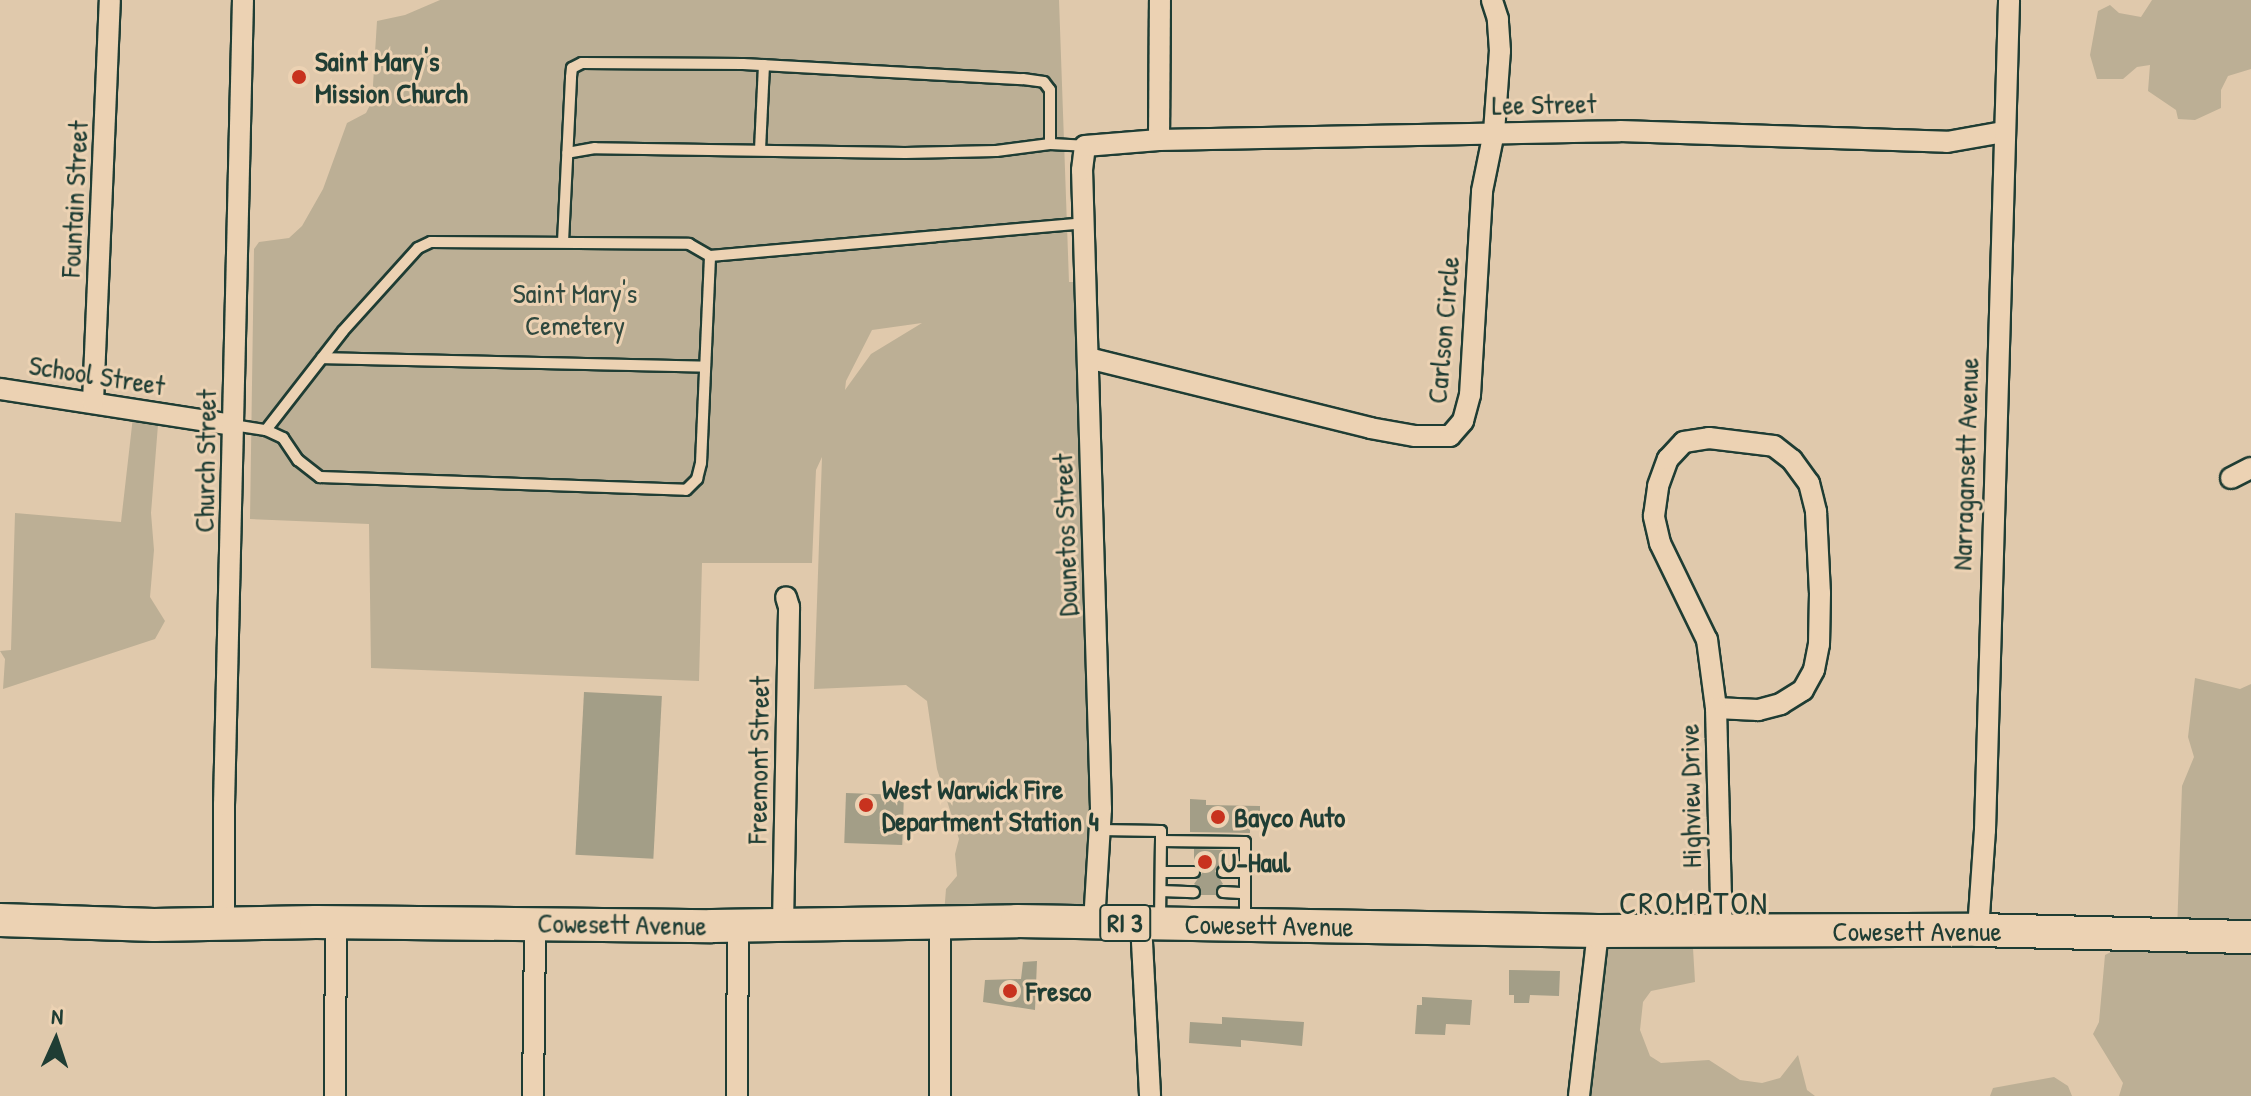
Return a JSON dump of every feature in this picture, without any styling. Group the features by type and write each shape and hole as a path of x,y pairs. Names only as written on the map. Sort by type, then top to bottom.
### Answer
{"main road":[{"name":"Cowesett Avenue","path":"0,920 224,924 1150,923 1598,931 1978,930 2251,937"}],"street":[{"name":"Fountain Street","path":"93,402 110,0"},
{"name":"Church Street","path":"224,924 243,0"},
{"path":"1159,140 1160,0"},
{"name":"Carlson Circle","path":"1088,358 1370,428 1426,437 1450,436 1463,421 1470,395 1482,191 1494,132 1500,51 1498,19 1492,0"},
{"name":"Narragansett Avenue","path":"1978,930 1985,830 2009,0"},
{"name":"Lee Street","path":"1085,146 1159,140 1620,131 1947,142 2004,132"},
{"name":"Dounetos Street","path":"1085,146 1084,223 1100,830 1094,923"},
{"name":"School Street","path":"0,389 233,425"},
{"name":"Highview Drive","path":"1716,708 1758,710 1781,704 1803,690 1814,670 1819,644 1820,593 1816,512 1809,483 1792,460 1774,446 1709,438 1684,442 1668,459 1658,486 1654,516 1660,543 1707,640 1716,708 1722,931"},
{"path":"2231,478 2251,468"},
{"name":"Freemont Street","path":"783,924 789,607 786,597"},
{"path":"335,1096 336,922"},
{"path":"940,922 940,1096"},
{"path":"1150,923 1150,1096"},
{"path":"533,1096 535,924"},
{"path":"737,1096 738,924"},
{"path":"1579,1096 1598,931"}],"lane":[{"path":"563,242 571,77 572,68 582,63 764,65 1044,82 1050,90 1050,144"},
{"path":"760,150 764,65"},
{"path":"567,153 595,148 996,151 1050,144 1085,146"},
{"path":"266,430 322,358 418,248 431,242 689,244 710,256 1084,223"},
{"path":"233,425 266,430 283,438 298,460 320,477 686,490 697,479 701,463 710,256"},
{"path":"322,358 704,367"},
{"path":"1100,830 1161,831 1161,891 1150,923"},
{"path":"1161,841 1245,842 1245,925"},
{"path":"1161,872 1194,872"},
{"path":"1223,872 1245,872"},
{"path":"1161,891 1194,892"},
{"path":"1223,892 1245,893"}],"green space":[{"name":"Saint Mary's Cemetery","path":"440,0 1059,0 1069,282 1085,282 1088,361 1092,925 943,927 946,889 957,876 955,854 959,839 937,769 927,701 906,685 814,689 822,457 816,470 812,563 702,563 699,681 371,668 369,524 250,519 254,249 259,242 289,238 302,226 323,189 347,123 366,113 372,101 377,21 405,15","holes":["922,323 871,354 845,390 846,381 872,330"]},
{"path":"2152,0 2251,0 2251,69 2228,76 2221,90 2221,108 2195,120 2178,119 2176,110 2148,91 2150,65 2137,67 2123,79 2097,79 2090,55 2098,11 2110,5 2119,13 2141,17"},
{"path":"134,408 159,412 151,513 154,550 150,597 165,621 155,639 3,689 5,659 0,651 11,650 15,513 121,522"},
{"path":"2195,678 2240,689 2251,684 2251,1096 2119,1096 2123,1083 2093,1034 2099,1022 2105,955 2139,938 2177,932 2182,786 2194,757 2188,737"},
{"path":"1692,931 1695,982 1651,991 1643,1002 1640,1030 1650,1056 1661,1063 1709,1060 1740,1080 1762,1083 1780,1078 1798,1055 1807,1090 1815,1096 1578,1096 1596,933"},
{"path":"2054,1077 2068,1086 2072,1096 1990,1096 1993,1088"}],"building":[{"path":"584,692 662,696 653,859 575,855"},
{"path":"846,793 904,795 902,845 844,843"},
{"path":"1190,799 1206,800 1206,805 1260,806 1260,830 1250,829 1250,833 1190,832"},
{"path":"1194,849 1223,850 1223,864 1215,871 1223,884 1216,888 1216,895 1201,895 1201,888 1194,884 1202,873 1194,864"},
{"name":"Fresco","path":"1037,961 1035,1010 983,1002 985,980 1021,979 1023,962"},
{"path":"1509,970 1560,971 1559,996 1530,995 1529,1003 1514,1003 1514,995 1509,995"},
{"path":"1422,997 1472,1000 1470,1025 1446,1024 1445,1035 1415,1034 1417,1005 1422,1005"},
{"path":"1222,1017 1304,1022 1302,1046 1241,1040 1241,1047 1189,1043 1190,1022 1222,1024"}],"place":[{"name":"Saint Mary's Mission Church","path":"299,77"},
{"name":"West Warwick Fire Department Station 4","path":"866,805"},
{"name":"Bayco Auto","path":"1218,817"},
{"name":"U-Haul","path":"1205,862"},
{"name":"Fresco","path":"1010,991"}],"district":[{"name":"CROMPTON","path":"1694,903"}]}
